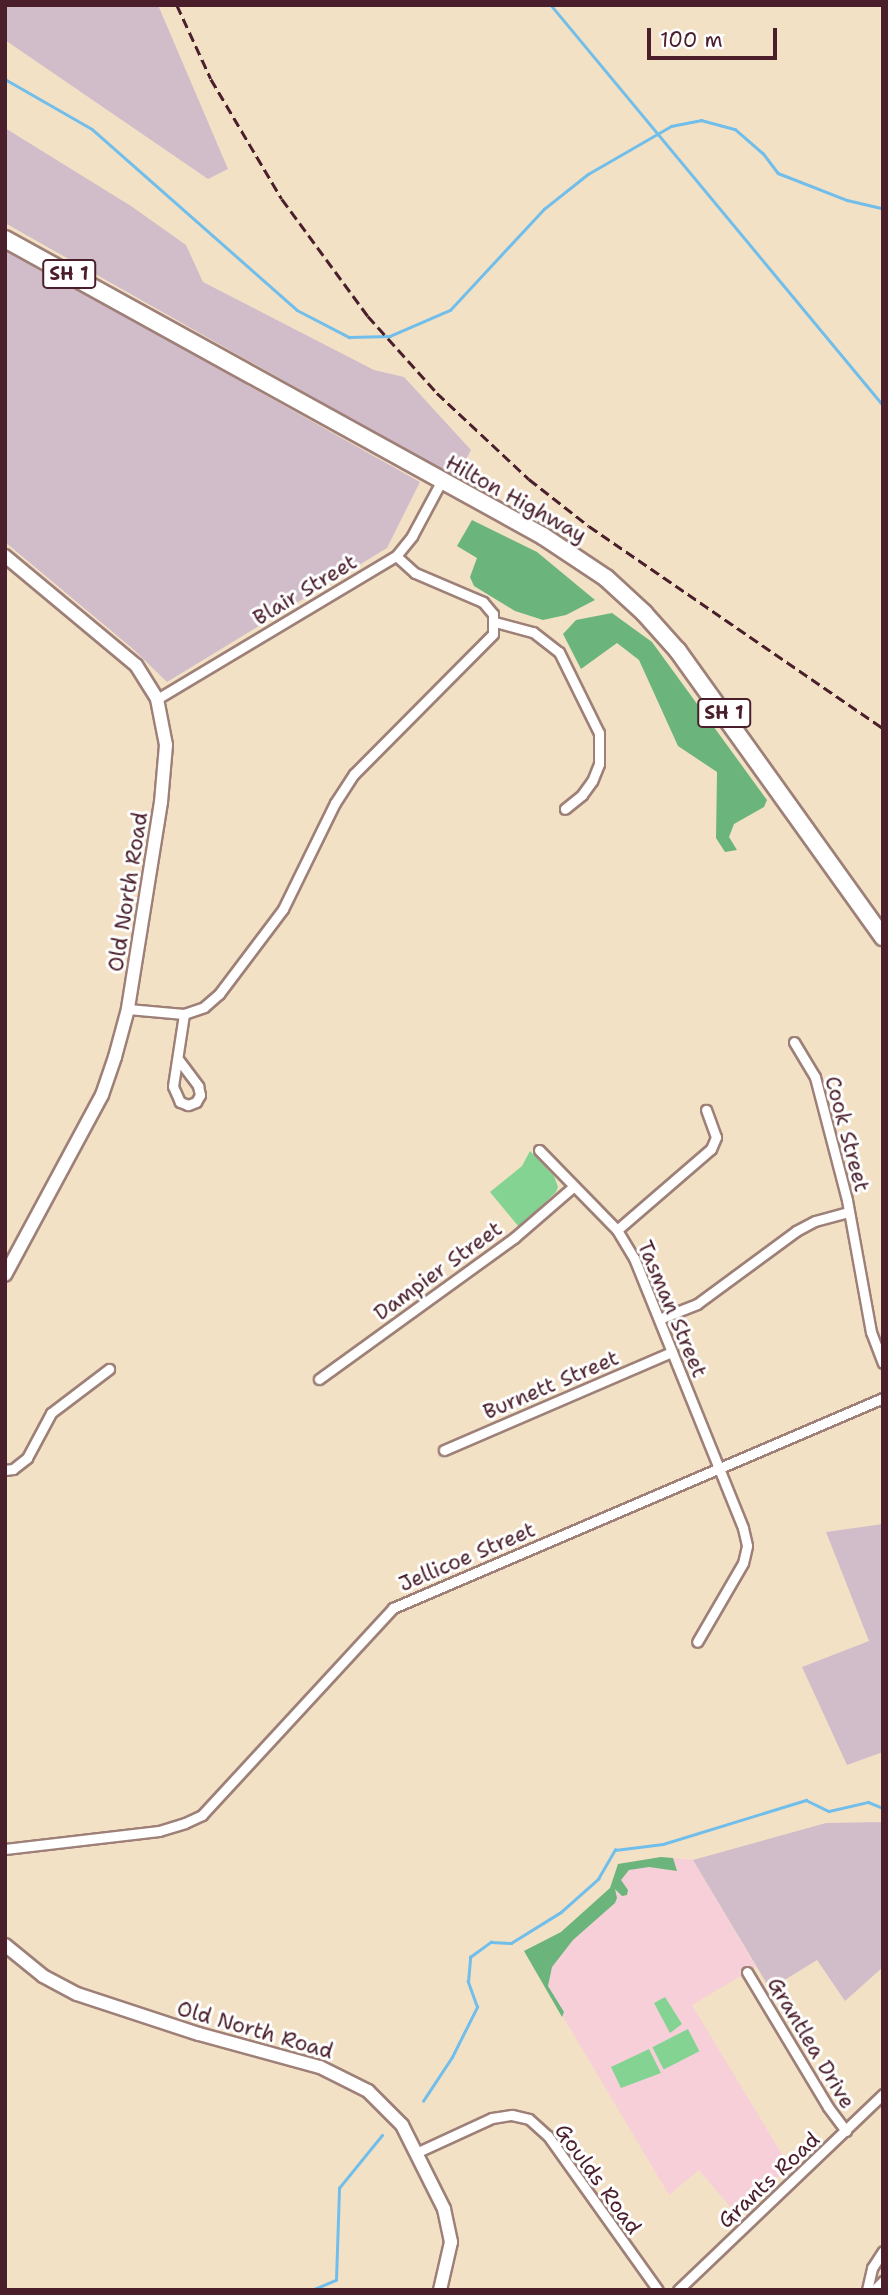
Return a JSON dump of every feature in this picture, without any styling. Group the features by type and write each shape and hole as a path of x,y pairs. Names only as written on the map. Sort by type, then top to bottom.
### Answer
{"highway":[{"name":"Hilton Highway","path":"5,239 565,549 606,578 644,613 693,670 883,937"}],"street":[{"name":"Blair Street","path":"157,699 396,556 412,536 441,482"},
{"name":"Old North Road","path":"5,556 128,656 144,673 157,699 166,745 165,775 128,1009 102,1096 5,1275"},
{"path":"128,1009 184,1014 204,1007 231,980 283,909 343,789 432,694 489,640 495,622 494,614 483,602 415,573 396,556"},
{"path":"495,622 533,632 559,652 599,733 599,764 592,781 582,795 565,809"},
{"path":"178,1059 198,1086 200,1095 196,1102 188,1105 180,1102 173,1086 184,1014"},
{"name":"Cook Street","path":"794,1042 816,1077 849,1212 871,1332 883,1363"},
{"path":"617,1230 710,1149 716,1137 706,1110"},
{"name":"Tasman Street","path":"539,1150 617,1230 639,1269 721,1467 747,1546 743,1563 697,1642"},
{"name":"Dampier Street","path":"319,1379 514,1238 573,1186"},
{"path":"659,1319 697,1304 796,1231 815,1221 849,1212"},
{"name":"Burnett Street","path":"444,1450 672,1352"},
{"path":"5,1470 13,1469 27,1458 51,1413 109,1369"},
{"name":"Jellicoe Street","path":"5,1849 159,1831 202,1815 393,1608 883,1398"},
{"name":"Old North Road","path":"5,1945 43,1976 77,1994 200,2034 320,2067 368,2091 393,2113 418,2152 444,2209 451,2242 440,2290"},
{"name":"Grantlea Drive","path":"747,1972 828,2107 846,2131"},
{"name":"Grants Road","path":"678,2290 883,2094"},
{"name":"Goulds Road","path":"418,2152 492,2118 512,2115 529,2119 548,2136 658,2290"},
{"path":"867,2290 872,2268 883,2251"},
{"path":"874,2290 883,2281"}],"shaded area":[{"path":"5,5 158,5 228,169 208,179 5,40"},
{"path":"5,128 131,206 186,245 203,282 374,370 404,377 471,450 456,478 5,223"},
{"path":"5,249 420,482 387,548 167,682 133,649 5,542"},
{"path":"883,1524 883,1752 847,1765 802,1667 869,1641 826,1532"},
{"path":"883,1822 883,1967 845,2001 817,1960 770,1989 693,1860 826,1823"},
{"path":"661,1857 693,1860 756,1967 692,2005 789,2166 738,2216 699,2170 669,2195 524,1951 561,1932 610,1888 618,1864"}],"green space":[{"path":"472,520 537,552 595,600 566,615 543,620 515,611 474,586 470,577 477,558 457,546"},
{"path":"612,613 652,642 767,800 764,807 734,824 729,837 737,850 725,852 716,838 717,772 678,746 639,660 617,643 581,669 563,634 576,620"},
{"path":"530,1151 554,1176 558,1187 519,1227 490,1192 522,1166"},
{"path":"661,1857 673,1858 677,1871 649,1867 629,1870 621,1880 628,1890 627,1895 622,1896 615,1889 615,1903 573,1940 552,1967 548,1986 564,2012 562,2017 524,1951 561,1932 610,1888 618,1864"},
{"path":"665,1997 682,2024 670,2033 654,2003"},
{"path":"688,2029 699,2051 664,2069 652,2047"},
{"path":"649,2049 661,2073 621,2088 611,2067"}],"waterway":[{"path":"551,5 883,405"},
{"path":"5,79 92,129 297,310 349,337 390,336 450,310 544,209 588,174 671,126 701,120 735,129 763,153 778,173 847,200 883,208"},
{"path":"423,2101 452,2057 477,2007 468,1982 470,1957 491,1942 511,1943 561,1912 598,1879 615,1850 663,1844 806,1800 829,1811 868,1802 883,1808"},
{"path":"312,2290 336,2280 339,2188 382,2135"}],"railway":[{"path":"177,5 211,79 282,199 368,316 437,393 529,479 589,526 883,728"}]}
